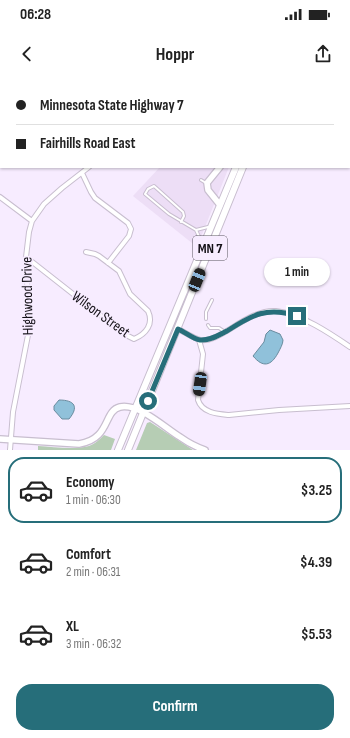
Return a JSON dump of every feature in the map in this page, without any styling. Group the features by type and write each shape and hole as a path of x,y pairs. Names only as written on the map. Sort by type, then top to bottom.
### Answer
{"main road":[{"name":"MN 7","path":"118,450 236,168"},
{"name":"MN 7","path":"128,450 243,168"}],"street":[{"name":"Highwood Drive","path":"10,450 13,412 30,330 26,257 29,232 32,222 44,204 88,168"},
{"path":"219,168 207,184 208,190 220,205"},
{"path":"82,173 86,178 95,198 128,223 131,229 129,236 108,263"},
{"path":"0,197 32,222"},
{"name":"Wilson Street","path":"26,257 124,334 134,339 142,336 146,332 150,322 150,315 130,294 118,272 95,254 86,252"},
{"path":"178,329 200,340 214,337 225,332 250,316 263,312 276,311 297,316 333,335 350,347"},
{"path":"200,340 203,354 198,400 199,404 205,409 221,415 230,415 279,410 350,406"},
{"path":"0,439 78,444 88,442 101,433 110,415 116,409 124,407 144,413 161,422 179,437 205,450"}],"lane":[{"path":"201,180 207,184"},
{"path":"181,222 184,216 183,212 154,186 148,189 145,194 148,197 169,214 181,222 196,230 203,246"},
{"path":"196,230 212,226"},
{"path":"206,319 206,312 212,300"},
{"path":"208,325 210,328 219,328 225,332"}],"shaded area":[{"path":"159,168 229,168 197,247 133,196"}],"green space":[{"path":"150,422 193,450 136,450 147,423"},
{"path":"104,435 115,439 111,450 38,450 38,446 70,448 89,446"}],"water":[{"path":"270,330 280,334 283,342 273,361 263,364 253,356 264,342 266,334"},
{"path":"59,400 69,401 74,405 74,411 69,419 62,419 54,410 54,406"}],"route":[{"path":"148,401 178,329 200,340 214,337 250,316 259,313 276,311 286,312 297,316"}]}
